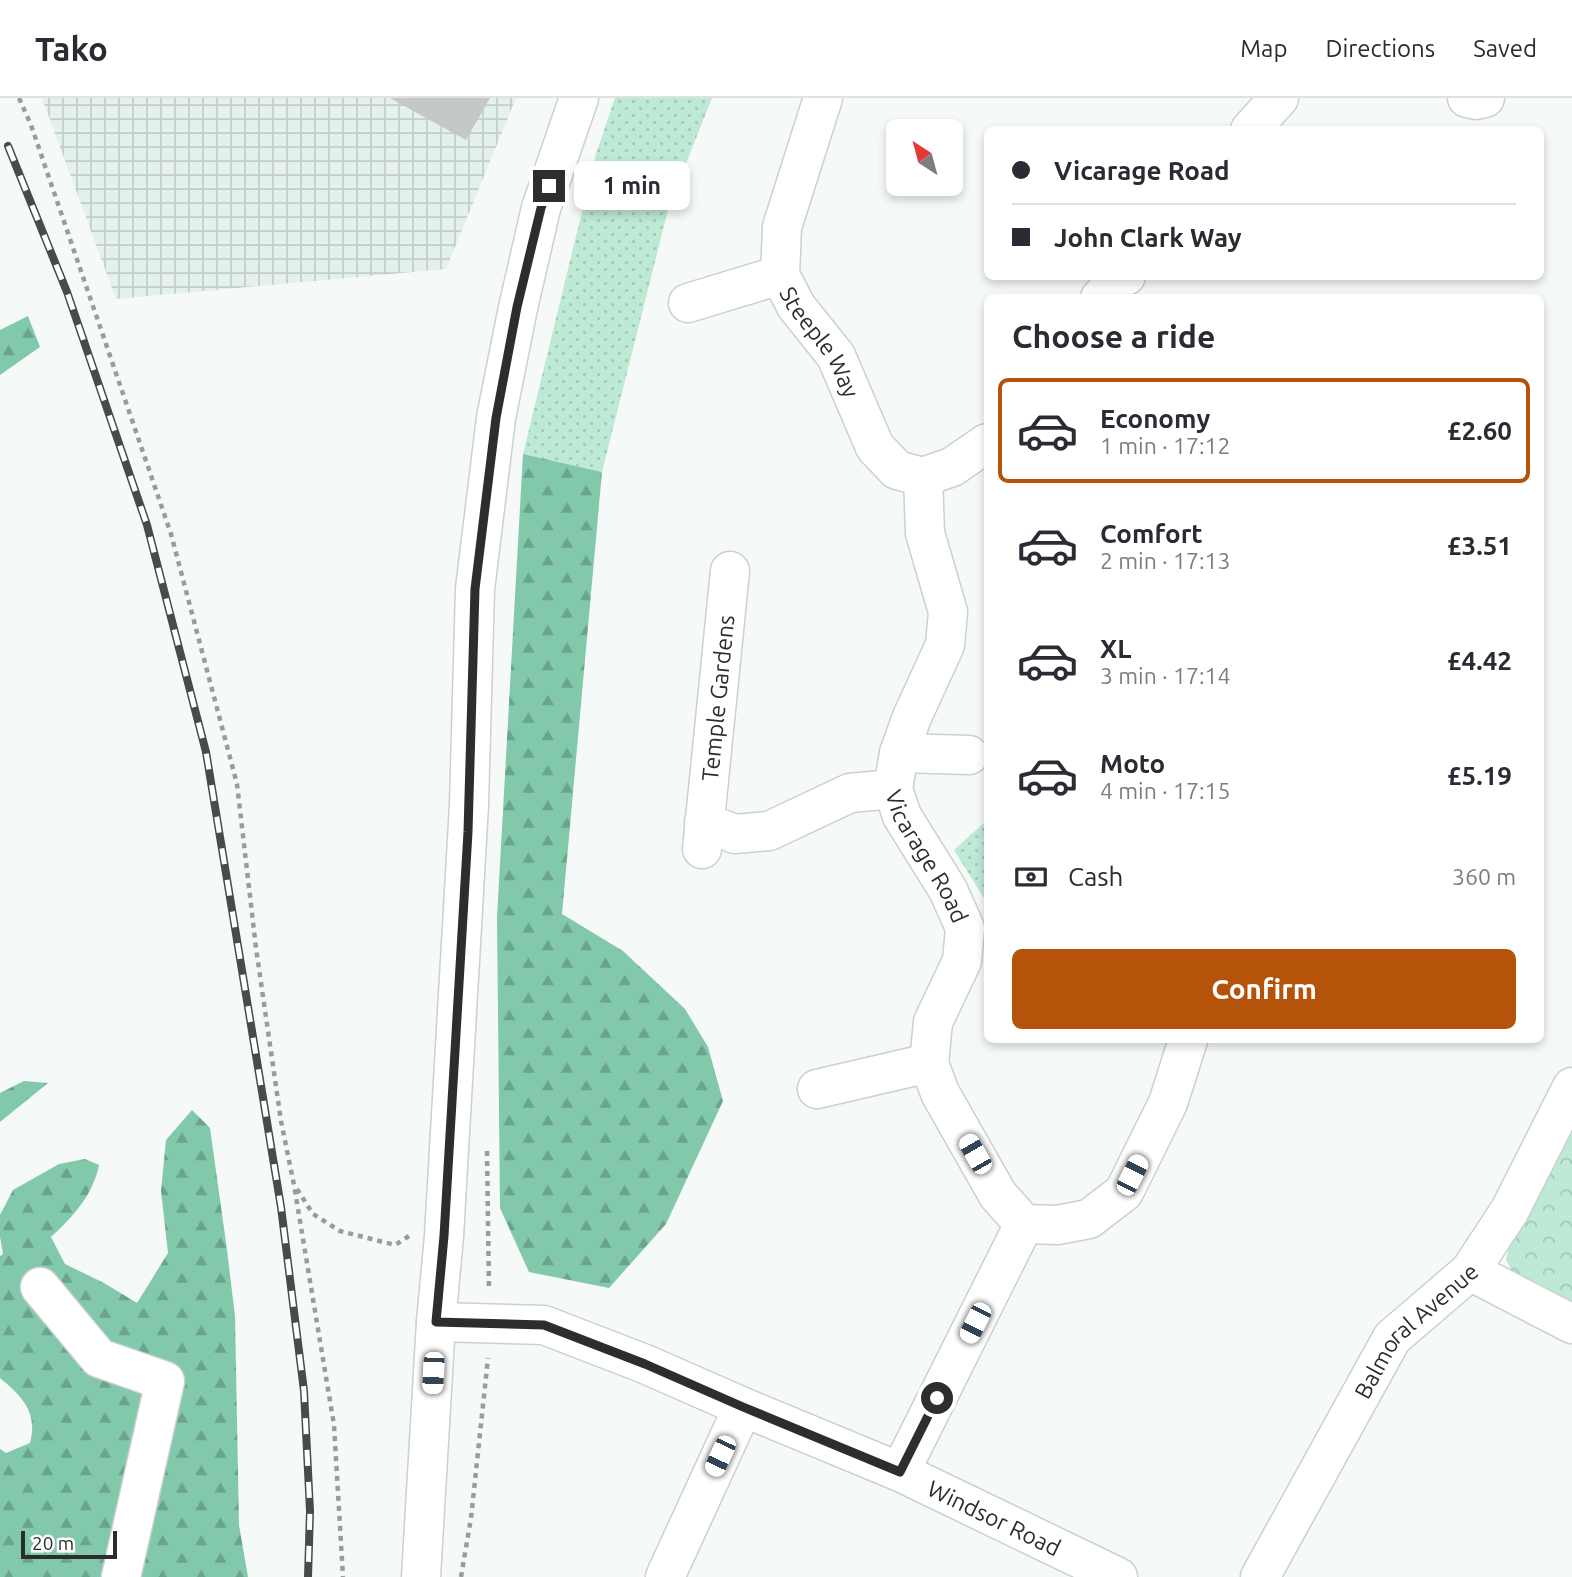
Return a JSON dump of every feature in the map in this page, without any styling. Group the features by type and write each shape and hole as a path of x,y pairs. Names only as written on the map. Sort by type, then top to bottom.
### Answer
{"street":[{"path":"421,1577 468,819 475,589 496,418 517,307 541,208 579,98"},
{"name":"Steeple Way","path":"823,98 782,227 780,275 796,306 836,356 875,447 897,471 923,477"},
{"path":"1254,126 1279,98"},
{"path":"1467,98 1485,98"},
{"path":"688,303 780,275"},
{"path":"1104,294 1117,280"},
{"path":"923,477 952,467 984,445"},
{"name":"Vicarage Road","path":"923,477 925,533 948,611 945,645 912,718 896,771 901,816 948,890 972,917 965,929 962,961 933,1022 929,1063 940,1093 998,1195 1024,1224"},
{"name":"Temple Gardens","path":"730,571 703,836 769,831 896,771 969,755"},
{"path":"900,1472 1024,1224 1056,1225 1089,1219 1124,1192 1168,1103 1187,1043"},
{"path":"817,1088 929,1063"},
{"name":"Balmoral Avenue","path":"1260,1577 1392,1338 1470,1271 1510,1210 1572,1087"},
{"path":"1470,1271 1572,1324"},
{"path":"40,1287 99,1357 165,1381 121,1577"},
{"name":"Windsor Road","path":"436,1322 544,1325 645,1364 900,1472 1118,1577"},
{"path":"665,1577 743,1407"}],"path":[{"path":"19,98 35,137 171,534 237,784 281,1121 334,1425 343,1577"},
{"path":"487,1146 489,1238"},
{"path":"294,1185 313,1214 340,1231 395,1245 415,1232"},
{"path":"461,1577 471,1518 488,1366"}],"shaded area":[{"path":"42,98 516,98 446,269 116,299"}],"green space":[{"path":"615,98 712,98 669,206 602,472 523,454 596,154"},
{"path":"28,316 40,347 0,375 0,330"},
{"path":"523,454 602,472 562,914 623,951 685,1009 708,1047 723,1101 666,1224 609,1288 529,1272 500,1208 497,917"},
{"path":"984,823 984,898 954,850"},
{"path":"24,1081 48,1083 0,1122 0,1093"},
{"path":"192,1110 210,1128 235,1316 239,1525 248,1577 0,1577 0,1449 6,1453 30,1443 32,1423 27,1406 0,1378 0,1256 3,1254 0,1215 13,1190 59,1164 85,1159 99,1165 92,1186 81,1205 51,1237 65,1264 137,1303 168,1253 161,1191 166,1140"},
{"path":"1572,1111 1572,1312 1522,1289 1506,1260 1515,1220"}],"building":[{"path":"390,98 490,98 466,140"}],"railway":[{"path":"8,146 67,292 147,525 206,752 281,1207 304,1391 310,1511 308,1577"}],"route":[{"path":"549,186 541,208 517,307 496,418 475,589 468,832 444,1236 436,1322 544,1325 645,1364 900,1472 937,1398"}]}
